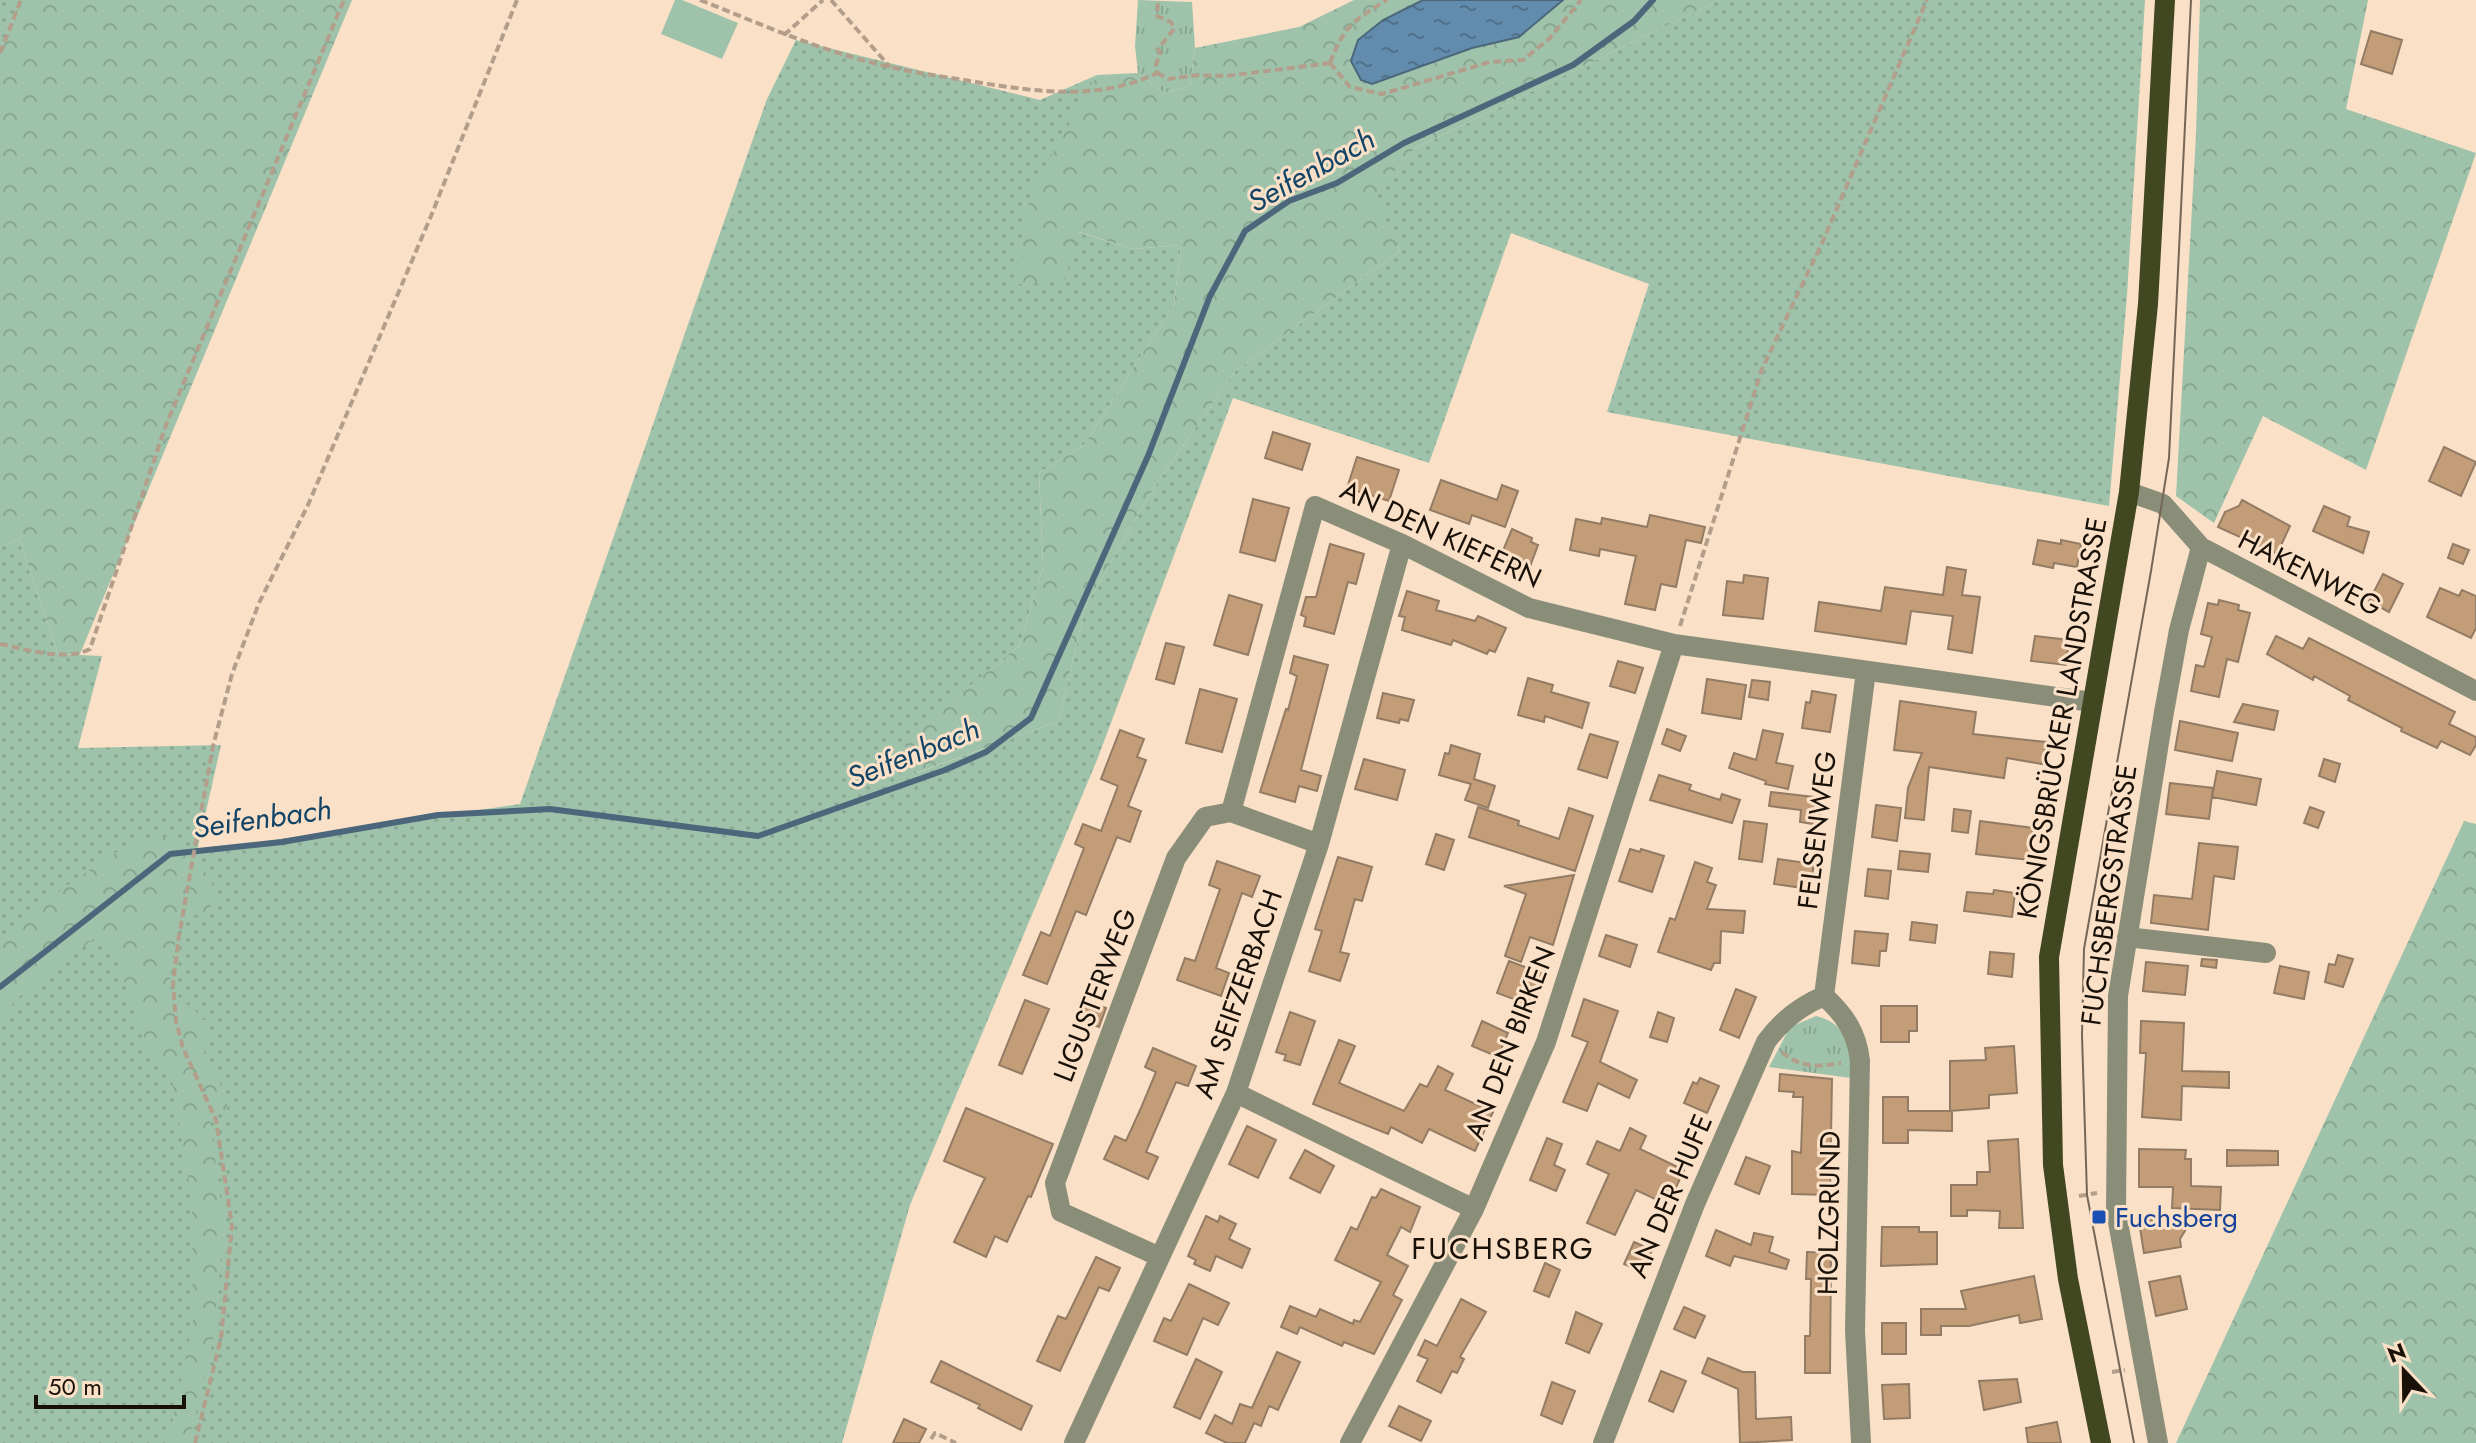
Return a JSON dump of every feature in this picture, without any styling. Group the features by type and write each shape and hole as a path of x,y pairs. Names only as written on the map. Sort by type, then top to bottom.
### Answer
{"main road":[{"name":"KÖNIGSBRÜCKER LANDSTRASSE","path":"2101,1443 2068,1279 2053,1165 2049,957 2129,492 2148,304 2165,0"}],"street":[{"name":"HAKENWEG","path":"2129,492 2163,504 2201,547 2476,691"},
{"name":"AN DEN KIEFERN","path":"1231,812 1315,506 1402,544 1529,608 1674,644 2092,702"},
{"name":"AM SEIFZERBACH","path":"1074,1443 1236,1093 1319,844 1402,544"},
{"name":"FUCHSBERGSTRASSE","path":"2158,1443 2116,1201 2118,996 2179,630 2201,547"},
{"name":"AN DEN BIRKEN","path":"1350,1443 1474,1209 1546,1042 1674,644"},
{"name":"FELSENWEG","path":"1824,996 1866,671"},
{"path":"1231,812 1319,844"},
{"name":"LIGUSTERWEG","path":"1160,1257 1061,1212 1055,1183 1176,858 1205,817 1231,812"},
{"path":"2127,937 2266,953"},
{"name":"AN DER HUFE","path":"1603,1443 1695,1204 1766,1044 1778,1025 1824,996"},
{"name":"HOLZGRUND","path":"1824,996 1837,1008 1854,1033 1860,1061 1855,1331 1861,1443"},
{"path":"1236,1093 1474,1209"}],"path":[{"path":"0,53 21,0"},
{"path":"0,644 58,654 80,654 90,649 166,425 344,0"},
{"path":"195,1443 221,1338 232,1226 216,1120 183,1048 176,1021 173,984 213,746 232,674 259,603 308,505 425,230 517,0"},
{"path":"700,0 784,35 890,67 1024,90 1073,93 1126,86 1157,73"},
{"path":"784,35 823,0"},
{"path":"831,0 890,67"},
{"path":"1157,73 1158,49 1174,29 1171,22 1157,16 1158,0"},
{"path":"1330,63 1341,35 1363,15 1387,0"},
{"path":"1330,63 1350,87 1382,94 1490,62 1523,60 1549,39 1581,0"},
{"path":"1674,644 1762,369 1822,243 1927,0"},
{"path":"1157,73 1168,79 1226,76 1330,63"},
{"path":"1766,1044 1806,1066 1860,1061"},
{"path":"931,1439 935,1433 956,1443"}],"green space":[{"path":"0,0 20,0 0,50"},
{"path":"20,0 352,0 80,654 58,654 19,539 0,547 0,50"},
{"path":"675,0 682,0 738,23 722,59 661,34"},
{"path":"1138,0 1192,2 1195,48 1190,86 1164,93 1138,73 1135,46"},
{"path":"1354,0 1423,0 1383,20 1472,48 1519,37 1563,0 1719,0 1414,149 1374,195 1400,251 1235,371 1155,486 1085,607 1059,721 916,773 903,741 1019,646 1043,567 1039,473 1084,445 1174,304 1181,245 1133,249 1079,232 1065,279 1012,285 1031,192 1097,75 1138,73 1164,93 1190,86 1195,48 1299,27"},
{"path":"1719,0 2145,0 2127,295 2109,506 1607,412 1649,284 1511,233 1429,463 1233,398 1097,760 910,1205 842,1443 0,1443 0,547 19,539 58,654 102,656 78,748 221,745 197,851 520,804 767,99 796,40 1040,100 1097,75 1085,98 1078,232 1133,249 1181,245 1174,304 1084,445 1039,473 1043,567 1019,646 904,741 917,773 1059,721 1085,607 1155,486 1235,371 1400,251 1373,195 1414,149"},
{"path":"2200,0 2368,0 2346,109 2476,153 2366,470 2263,416 2214,523 2176,496 2196,135"},
{"path":"2464,821 2476,824 2476,1443 2176,1443"},
{"path":"166,836 191,856 215,890 217,900 202,914 179,918 168,988 209,1023 210,1041 202,1057 218,1077 228,1107 210,1121 224,1226 213,1339 189,1443 168,1443 193,1322 192,1201 172,1079 150,1053 112,947 93,939 16,999 0,1022 0,946 63,888 132,842"},
{"path":"1816,1016 1836,1025 1842,1032 1851,1058 1851,1078 1769,1067 1790,1027"}],"water":[{"path":"1423,0 1563,0 1519,37 1472,48 1372,84 1361,80 1351,61 1358,40 1383,20"}],"building":[{"path":"2371,31 2402,40 2392,74 2361,64"},
{"path":"1273,432 1310,444 1302,470 1265,458"},
{"path":"2444,447 2476,462 2461,496 2429,481"},
{"path":"1357,457 1399,470 1389,501 1347,488"},
{"path":"1441,480 1497,500 1502,485 1518,491 1505,527 1472,515 1469,524 1430,510"},
{"path":"1253,499 1289,508 1275,561 1240,552"},
{"path":"2242,500 2290,526 2277,554 2218,527 2225,512 2239,506"},
{"path":"2324,506 2350,517 2347,526 2369,532 2363,553 2313,531"},
{"path":"1650,515 1705,527 1701,543 1686,540 1676,587 1661,584 1655,610 1625,604 1636,556 1600,549 1599,556 1570,550 1576,519 1601,524 1602,518 1647,527"},
{"path":"1512,529 1532,538 1531,542 1538,545 1528,572 1499,560"},
{"path":"2038,540 2081,544 2077,567 2054,563 2053,568 2033,564"},
{"path":"1330,544 1364,554 1356,584 1348,582 1334,634 1304,626 1306,617 1301,615 1306,597 1316,597"},
{"path":"2453,544 2469,550 2463,564 2448,558"},
{"path":"1947,567 1966,570 1962,595 1980,597 1972,653 1948,649 1953,616 1911,611 1906,644 1815,631 1819,602 1881,611 1885,587 1943,595"},
{"path":"2383,574 2403,584 2389,612 2369,601"},
{"path":"1744,575 1768,578 1763,619 1723,615 1727,581 1743,583"},
{"path":"2440,588 2459,596 2462,590 2476,596 2476,628 2471,638 2427,617"},
{"path":"1407,591 1439,601 1436,610 1475,621 1478,616 1506,628 1495,652 1489,650 1487,654 1453,640 1451,645 1402,630 1405,617 1399,616"},
{"path":"1229,595 1262,605 1248,655 1214,645"},
{"path":"2219,600 2239,605 2238,610 2250,613 2238,662 2227,659 2219,697 2191,691 2196,665 2204,667 2212,637 2201,634 2208,603 2218,605"},
{"path":"2035,636 2069,640 2066,665 2031,661"},
{"path":"2276,636 2303,649 2309,638 2455,712 2449,724 2476,737 2476,745 2470,755 2441,741 2437,748 2401,731 2402,728 2348,700 2350,696 2314,676 2313,680 2267,654"},
{"path":"1166,643 1184,647 1174,684 1156,679"},
{"path":"1294,656 1328,665 1301,770 1321,776 1317,791 1299,786 1295,802 1260,792 1297,676 1290,673"},
{"path":"1618,661 1643,668 1635,693 1610,686"},
{"path":"1528,678 1553,685 1551,692 1589,703 1582,728 1545,716 1544,722 1518,715"},
{"path":"1707,679 1746,685 1741,719 1702,713"},
{"path":"1752,680 1770,682 1768,700 1749,697"},
{"path":"1200,689 1237,699 1222,752 1186,743"},
{"path":"1812,691 1836,695 1830,732 1802,728 1806,702 1810,703"},
{"path":"1383,693 1414,700 1408,721 1400,719 1399,723 1377,718"},
{"path":"1900,701 1976,712 1973,734 2046,742 2042,764 2007,758 2004,778 1929,767 1924,820 1905,818 1908,788 1922,753 1894,750"},
{"path":"2243,704 2278,711 2274,730 2234,722"},
{"path":"2180,721 2238,733 2232,761 2175,750"},
{"path":"1667,729 1686,736 1680,751 1662,744"},
{"path":"1120,730 1144,739 1137,757 1146,760 1128,806 1141,811 1130,842 1117,837 1086,915 1076,911 1047,984 1023,975 1041,932 1050,936 1084,848 1075,844 1083,824 1101,831 1118,786 1101,779"},
{"path":"1763,730 1783,734 1776,763 1793,766 1788,789 1765,784 1766,781 1729,768 1734,753 1756,760"},
{"path":"1590,734 1618,742 1607,778 1578,769"},
{"path":"1451,745 1480,754 1474,779 1495,786 1488,808 1465,800 1471,784 1439,775 1445,753 1449,754"},
{"path":"1364,759 1405,770 1397,800 1355,789"},
{"path":"2324,759 2340,764 2335,782 2319,776"},
{"path":"2217,771 2261,779 2256,805 2212,797"},
{"path":"1659,775 1691,785 1689,790 1720,800 1722,794 1740,800 1732,823 1650,800"},
{"path":"2170,783 2213,788 2209,819 2166,814"},
{"path":"1771,792 1822,798 1819,825 1800,822 1801,810 1769,806"},
{"path":"1876,805 1901,808 1897,841 1872,837"},
{"path":"1478,807 1559,839 1569,808 1593,816 1575,871 1469,837"},
{"path":"2310,807 2324,812 2318,828 2304,823"},
{"path":"1954,809 1971,811 1968,833 1952,831"},
{"path":"1744,821 1767,824 1762,862 1739,859"},
{"path":"1980,821 2033,828 2029,860 1976,854"},
{"path":"1436,834 1454,840 1444,870 1426,864"},
{"path":"2199,843 2238,847 2234,879 2214,876 2208,930 2151,923 2154,895 2192,899"},
{"path":"1630,849 1664,856 1652,892 1619,881"},
{"path":"1900,851 1930,854 1928,872 1898,869"},
{"path":"1338,857 1372,867 1362,901 1355,899 1340,952 1349,954 1340,981 1309,971 1322,931 1315,929"},
{"path":"1778,859 1814,864 1810,889 1774,884"},
{"path":"1217,861 1260,876 1252,897 1242,893 1216,968 1229,973 1221,996 1177,980 1185,958 1195,961 1220,889 1209,885"},
{"path":"1695,862 1712,868 1707,882 1716,885 1707,909 1745,911 1743,933 1721,931 1720,963 1714,963 1711,970 1658,952 1670,918 1675,920"},
{"path":"1868,869 1891,871 1888,899 1865,896"},
{"path":"1574,875 1553,945 1530,937 1521,962 1505,956 1526,894 1504,886"},
{"path":"1994,890 2015,893 2012,917 1964,911 1967,892 1993,894"},
{"path":"1912,922 1937,925 1935,943 1910,940"},
{"path":"1855,931 1888,934 1886,951 1880,951 1879,966 1852,963"},
{"path":"1606,935 1637,945 1630,967 1599,956"},
{"path":"1990,952 2014,954 2012,977 1988,974"},
{"path":"2338,955 2353,959 2343,987 2325,982 2329,964 2335,965"},
{"path":"2202,959 2217,960 2216,968 2201,966"},
{"path":"1509,961 1544,974 1533,1006 1497,993"},
{"path":"2146,962 2188,966 2185,995 2143,991"},
{"path":"2280,966 2309,972 2304,999 2274,993"},
{"path":"1736,989 1756,997 1739,1038 1720,1030"},
{"path":"1083,999 1106,1008 1099,1027 1075,1018"},
{"path":"1584,999 1618,1011 1600,1062 1637,1080 1629,1098 1598,1083 1587,1111 1563,1102 1588,1042 1572,1036"},
{"path":"1025,1000 1049,1009 1022,1074 999,1065"},
{"path":"1881,1006 1917,1006 1917,1031 1909,1031 1909,1042 1881,1042"},
{"path":"1290,1012 1315,1021 1300,1065 1284,1060 1286,1055 1276,1052"},
{"path":"1658,1012 1674,1018 1667,1042 1650,1037"},
{"path":"1482,1021 1508,1033 1498,1057 1472,1046"},
{"path":"2141,1021 2184,1023 2182,1071 2229,1072 2229,1088 2182,1086 2181,1120 2142,1117 2146,1053 2140,1053"},
{"path":"1339,1040 1355,1046 1339,1083 1404,1111 1420,1084 1427,1087 1438,1066 1453,1074 1445,1090 1493,1112 1475,1151 1429,1129 1422,1143 1391,1127 1388,1134 1313,1104"},
{"path":"2014,1046 2017,1093 1989,1095 1989,1108 1950,1111 1950,1061 1986,1060 1985,1048"},
{"path":"1153,1048 1196,1066 1188,1086 1176,1082 1146,1152 1158,1157 1148,1179 1104,1159 1115,1136 1126,1141 1141,1108 1156,1072 1145,1067"},
{"path":"1780,1074 1832,1079 1830,1195 1792,1194 1792,1151 1801,1153 1803,1097 1793,1097 1794,1092 1779,1091"},
{"path":"1700,1078 1719,1086 1707,1113 1684,1103 1693,1082 1697,1084"},
{"path":"1883,1097 1908,1097 1908,1111 1952,1111 1952,1131 1908,1130 1908,1143 1883,1143"},
{"path":"966,1108 1053,1144 1031,1197 1028,1196 1007,1242 995,1236 986,1257 954,1242 985,1178 944,1161"},
{"path":"1247,1126 1276,1140 1258,1178 1229,1164"},
{"path":"1630,1128 1646,1136 1640,1149 1684,1170 1668,1205 1636,1190 1615,1235 1587,1223 1609,1174 1587,1164 1597,1141 1620,1151"},
{"path":"1547,1138 1562,1144 1554,1165 1565,1170 1556,1191 1530,1180"},
{"path":"2018,1139 2023,1228 1999,1228 2000,1211 1967,1210 1967,1216 1951,1216 1951,1185 1977,1185 1977,1172 1990,1172 1988,1141"},
{"path":"2139,1149 2186,1150 2185,1159 2191,1159 2191,1186 2221,1187 2220,1210 2172,1208 2173,1187 2139,1187"},
{"path":"1305,1150 1334,1166 1320,1193 1290,1178"},
{"path":"2227,1150 2278,1151 2278,1165 2227,1166"},
{"path":"1746,1157 1770,1166 1759,1194 1735,1184"},
{"path":"1381,1189 1420,1207 1410,1232 1401,1227 1387,1255 1408,1266 1393,1295 1402,1300 1374,1354 1344,1342 1342,1346 1300,1327 1297,1334 1281,1327 1290,1306 1316,1317 1320,1309 1353,1324 1354,1320 1360,1322 1381,1282 1335,1260 1351,1227 1357,1230 1372,1197 1376,1198"},
{"path":"2184,1214 2186,1229 2180,1239 2181,1247 2144,1253 2139,1222"},
{"path":"1206,1216 1218,1222 1220,1216 1236,1224 1229,1239 1250,1249 1242,1268 1216,1256 1210,1271 1194,1264 1196,1260 1188,1256"},
{"path":"1882,1227 1919,1227 1919,1232 1937,1232 1937,1264 1881,1266"},
{"path":"1716,1230 1751,1245 1754,1233 1773,1237 1769,1252 1789,1260 1786,1269 1734,1256 1730,1266 1706,1256"},
{"path":"1634,1242 1652,1250 1642,1272 1624,1264"},
{"path":"1807,1252 1831,1253 1830,1373 1805,1373 1805,1336 1810,1336 1811,1279 1806,1279"},
{"path":"1096,1257 1120,1268 1109,1291 1099,1287 1060,1371 1037,1361 1058,1316 1066,1319"},
{"path":"1545,1263 1560,1270 1549,1297 1534,1291"},
{"path":"2034,1276 2042,1319 2020,1323 2019,1315 1969,1326 1941,1326 1941,1335 1921,1335 1921,1309 1966,1309 1961,1291"},
{"path":"2180,1276 2187,1309 2156,1316 2149,1282"},
{"path":"1189,1284 1229,1303 1218,1325 1203,1318 1187,1355 1154,1341 1164,1318 1171,1321"},
{"path":"1461,1299 1486,1312 1460,1357 1464,1359 1457,1373 1452,1371 1441,1393 1417,1381 1428,1359 1418,1355 1425,1340 1437,1346"},
{"path":"1684,1307 1705,1316 1695,1338 1674,1329"},
{"path":"1576,1312 1602,1324 1589,1353 1566,1343"},
{"path":"1882,1323 1906,1323 1906,1354 1882,1354"},
{"path":"1277,1352 1300,1362 1278,1410 1269,1406 1261,1426 1254,1423 1245,1443 1227,1443 1206,1433 1215,1415 1232,1424 1240,1404 1252,1408"},
{"path":"1708,1358 1743,1372 1755,1372 1756,1419 1791,1417 1792,1440 1740,1443 1738,1389 1702,1373"},
{"path":"1196,1359 1222,1372 1200,1419 1174,1407"},
{"path":"941,1361 1032,1406 1021,1430 978,1408 980,1405 931,1382"},
{"path":"1661,1371 1686,1381 1673,1412 1649,1401"},
{"path":"2017,1379 2021,1402 1984,1410 1979,1381"},
{"path":"1552,1382 1575,1391 1562,1424 1541,1415"},
{"path":"1909,1384 1910,1418 1884,1419 1882,1385"},
{"path":"1399,1406 1431,1421 1421,1441 1389,1426"},
{"path":"904,1419 926,1429 919,1443 893,1443"},
{"path":"2057,1422 2061,1443 2028,1443 2026,1428"}],"waterway":[{"name":"Seifenbach","path":"0,987 170,854 282,842 438,815 550,809 758,836 945,770 986,752 1031,718 1148,456 1210,296 1245,231 1289,201 1337,183 1404,143 1573,65 1634,21 1653,0"}],"tram line":[{"path":"2134,1443 2087,1195 2082,1035 2084,949 2169,458 2191,0"}],"place":[{"name":"Fuchsberg","path":"2099,1217"}],"district":[{"name":"FUCHSBERG","path":"1503,1248"}]}
